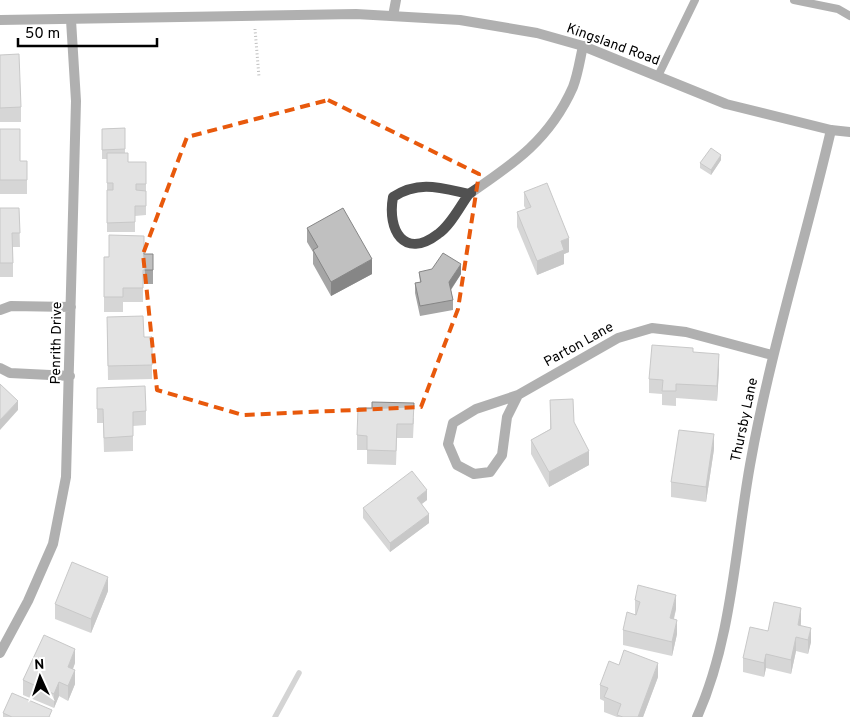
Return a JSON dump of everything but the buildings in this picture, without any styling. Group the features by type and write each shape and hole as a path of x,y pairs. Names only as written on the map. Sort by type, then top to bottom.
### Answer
{"street":[{"path":"393,16 396,0"},
{"name":"Kingsland Road","path":"0,20 254,16 393,16 460,20 537,33 583,46 726,104 831,130 850,132"},
{"name":"Penrith Drive","path":"0,653 28,601 53,544 66,477 76,102 71,20"},
{"path":"470,194 436,187 406,188 392,197 390,212 394,232 405,242 421,243 439,234 470,194 516,162 541,139 573,86 583,46"},
{"name":"Thursby Lane","path":"697,717 720,646 750,465 772,355 831,130"},
{"path":"0,310 11,306 71,307"},
{"name":"Parton Lane","path":"518,394 507,417 502,455 490,472 474,474 458,465 448,444 453,423 476,409 518,394 618,338 652,328 686,332 772,355"},
{"path":"0,368 10,373 70,376"}],"lane":[{"path":"658,76 695,0"},
{"path":"794,0 838,9 850,16"}],"path":[{"path":"254,16 259,77"}],"highlighted area":[{"path":"328,100 479,174 458,309 421,407 243,415 157,390 143,254 187,137"}],"waterway":[{"path":"275,717 299,673"}]}
